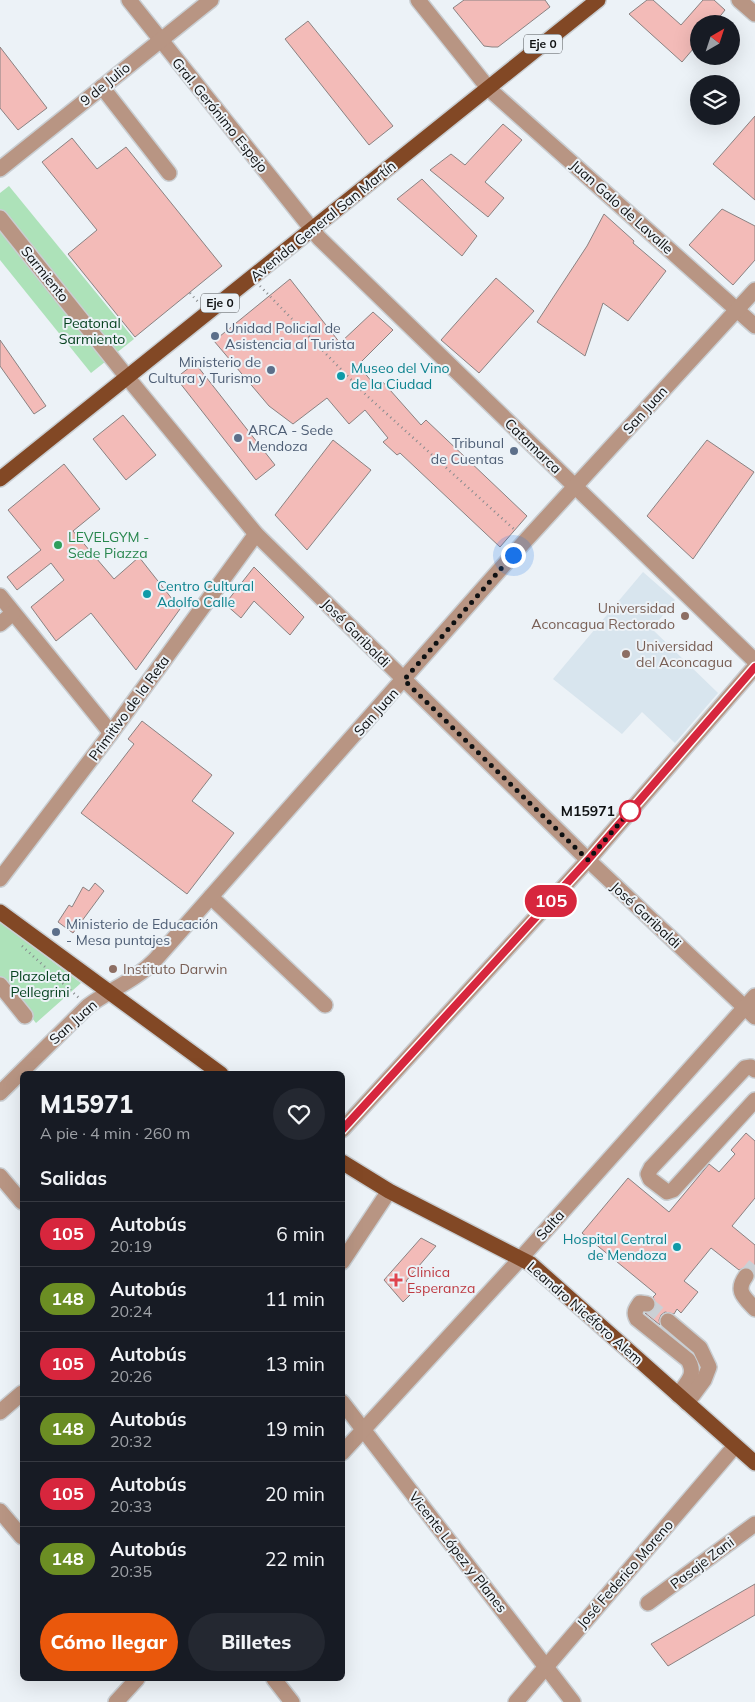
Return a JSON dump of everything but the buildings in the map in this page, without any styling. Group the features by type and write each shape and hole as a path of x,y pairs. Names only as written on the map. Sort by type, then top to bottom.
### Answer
{"main road":[{"name":"Avenida General San Martín","path":"0,479 598,0"},
{"path":"0,912 217,1071"},
{"name":"Leandro Nicéforo Alem","path":"345,1164 389,1191 521,1258 539,1271 755,1463"}],"street":[{"name":"Gral. Gerónimo Espejo","path":"128,0 312,230"},
{"name":"9 de Julio","path":"0,169 211,0"},
{"name":"Juan Galo de Lavalle","path":"418,0 489,89 755,326"},
{"path":"739,0 755,14"},
{"path":"102,87 169,173"},
{"name":"Sarmiento","path":"0,218 127,377"},
{"name":"Catamarca","path":"312,230 755,661"},
{"name":"San Juan","path":"22,1071 88,1006 146,969 211,898 526,540 755,290"},
{"name":"José Garibaldi","path":"127,377 256,534 588,860 750,1012"},
{"name":"Primitivo de la Reta","path":"0,880 111,733 256,534"},
{"path":"0,596 111,733"},
{"path":"0,624 13,613"},
{"path":"345,1127 588,860 755,667"},
{"path":"211,898 325,1005"},
{"path":"0,985 25,1016"},
{"name":"Salta","path":"345,1450 750,1012 755,996"},
{"path":"755,1070 751,1067 745,1068 651,1168 648,1174 650,1179 666,1192 673,1190 755,1100"},
{"name":"San Juan","path":"0,1093 20,1073"},
{"path":"0,1176 20,1200"},
{"path":"345,1257 389,1191"},
{"path":"746,1276 741,1283 740,1290 755,1309"},
{"path":"647,1304 640,1303 635,1311 637,1319 688,1360 692,1367 683,1399"},
{"path":"668,1321 700,1348 708,1367 704,1380 683,1399"},
{"path":"0,1412 20,1396"},
{"name":"Vicente López y Planes","path":"345,1406 573,1702"},
{"name":"José Federico Moreno","path":"516,1702 735,1446"},
{"path":"0,1511 20,1535"},
{"name":"Pasaje Zani","path":"648,1603 755,1524"},
{"path":"116,1702 135,1681"},
{"path":"276,1681 292,1702"}],"path":[{"path":"252,278 366,395 526,540"},
{"path":"15,940 88,1006"}],"shaded area":[{"name":"Universidad del Aconcagua","path":"643,572 675,600 652,629 718,693 675,743 642,712 622,734 553,679"}],"green space":[{"name":"Peatonal Sarmiento","path":"9,186 134,339 91,373 0,260 0,193"},
{"name":"Plazoleta Pellegrini","path":"0,922 81,983 36,1023 0,978"}],"tunnel":[{"path":"746,1276 755,1265"},
{"path":"647,1304 668,1321"}],"bus line":[{"name":"105","path":"345,1127 588,860 755,667"}],"place":[{"name":"Unidad Policial de Asistencia al Turista","path":"215,336"},
{"name":"Ministerio de Cultura y Turismo","path":"271,370"},
{"name":"Museo del Vino de la Ciudad","path":"341,376"},
{"name":"ARCA - Sede Mendoza","path":"238,438"},
{"name":"Tribunal de Cuentas","path":"514,451"},
{"name":"LEVELGYM - Sede Piazza","path":"58,545"},
{"name":"Centro Cultural Adolfo Calle","path":"147,594"},
{"name":"Universidad Aconcagua Rectorado","path":"685,616"},
{"name":"Universidad del Aconcagua","path":"626,654"},
{"name":"M15971","path":"630,811"},
{"name":"Ministerio de Educación - Mesa puntajes","path":"56,932"},
{"name":"Instituto Darwin","path":"113,969"},
{"name":"Hospital Central de Mendoza","path":"677,1247"},
{"name":"Clinica Esperanza","path":"396,1280"}],"route":[{"path":"513,555 404,680 588,860 630,811"}]}
